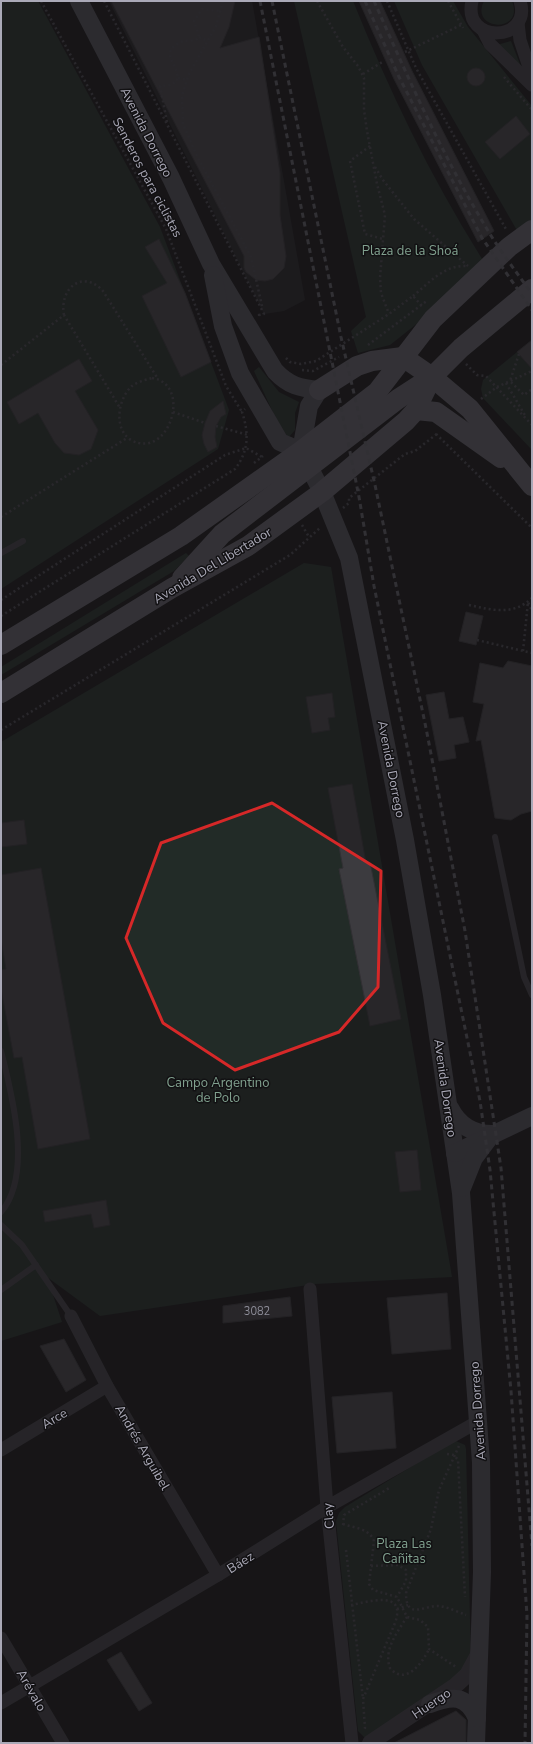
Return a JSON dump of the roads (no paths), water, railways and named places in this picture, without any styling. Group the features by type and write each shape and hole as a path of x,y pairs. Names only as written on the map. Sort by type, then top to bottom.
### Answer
{"main road":[{"name":"Avenida Dorrego","path":"79,1 171,178 211,264 276,372 281,377 299,388 319,390"},
{"name":"Avenida Del Libertador","path":"1,646 305,460 377,392 427,326 448,304 509,247 532,230"},
{"name":"Avenida Dorrego","path":"211,264 224,326 240,373 280,442 305,460 322,492 349,558 390,761 432,995 460,1193 479,1421 482,1510 471,1620 480,1651 476,1743"},
{"name":"Avenida Del Libertador","path":"1,693 172,588 248,546 322,492 406,421 416,410 432,377 461,348 532,289"},
{"path":"305,460 309,406 319,390 357,366 372,361 403,357 432,377 470,409 532,486"},
{"name":"Avenida Del Libertador","path":"377,392 432,377"},
{"path":"172,588 222,534 305,460 432,377"},
{"path":"416,410 436,412 443,428 519,471"},
{"path":"448,1104 454,1116 463,1126 482,1134 492,1134"},
{"path":"455,1153 492,1134 530,1120"},
{"path":"460,1193 467,1172 474,1158 492,1134"},
{"path":"430,1704 449,1698 458,1698 470,1706 478,1718"}],"street":[{"path":"522,3 518,23 520,40 532,76"},
{"path":"467,4 478,26 483,30 495,34 505,33 518,23"},
{"path":"483,30 490,44 532,85"},
{"name":"Clay","path":"310,1289 327,1507 338,1607 363,1736"},
{"name":"Andrés Arguibel","path":"71,1316 107,1386 218,1575"},
{"name":"Arce","path":"1,1450 107,1386"},
{"name":"Báez","path":"1,1703 218,1575 327,1507 479,1421"},
{"name":"Arévalo","path":"1,1638 63,1743"},
{"name":"Huergo","path":"363,1736 430,1704 456,1686 468,1675 480,1651"}],"lane":[{"path":"1,553 23,541"},
{"path":"495,837 524,977 532,995"},
{"path":"1,1051 16,1124 17,1161 16,1180 11,1196 1,1212"},
{"path":"1,1226 22,1245 71,1316"},
{"path":"1,1290 36,1265"}],"railway":[{"path":"260,1 359,497 374,586 480,1101 490,1170 511,1391 527,1615 525,1743"},
{"path":"272,1 341,337 375,485 426,728 465,931 501,1168 532,1546"},
{"path":"365,1 399,77 482,238 532,310"},
{"path":"374,1 414,90 458,178 495,242 532,294"}],"park label":[{"name":"Plaza de la Shoá","path":"410,250"},
{"name":"Campo Argentino de Polo","path":"218,1090"},
{"name":"Plaza Las Cañitas","path":"404,1550"}]}
